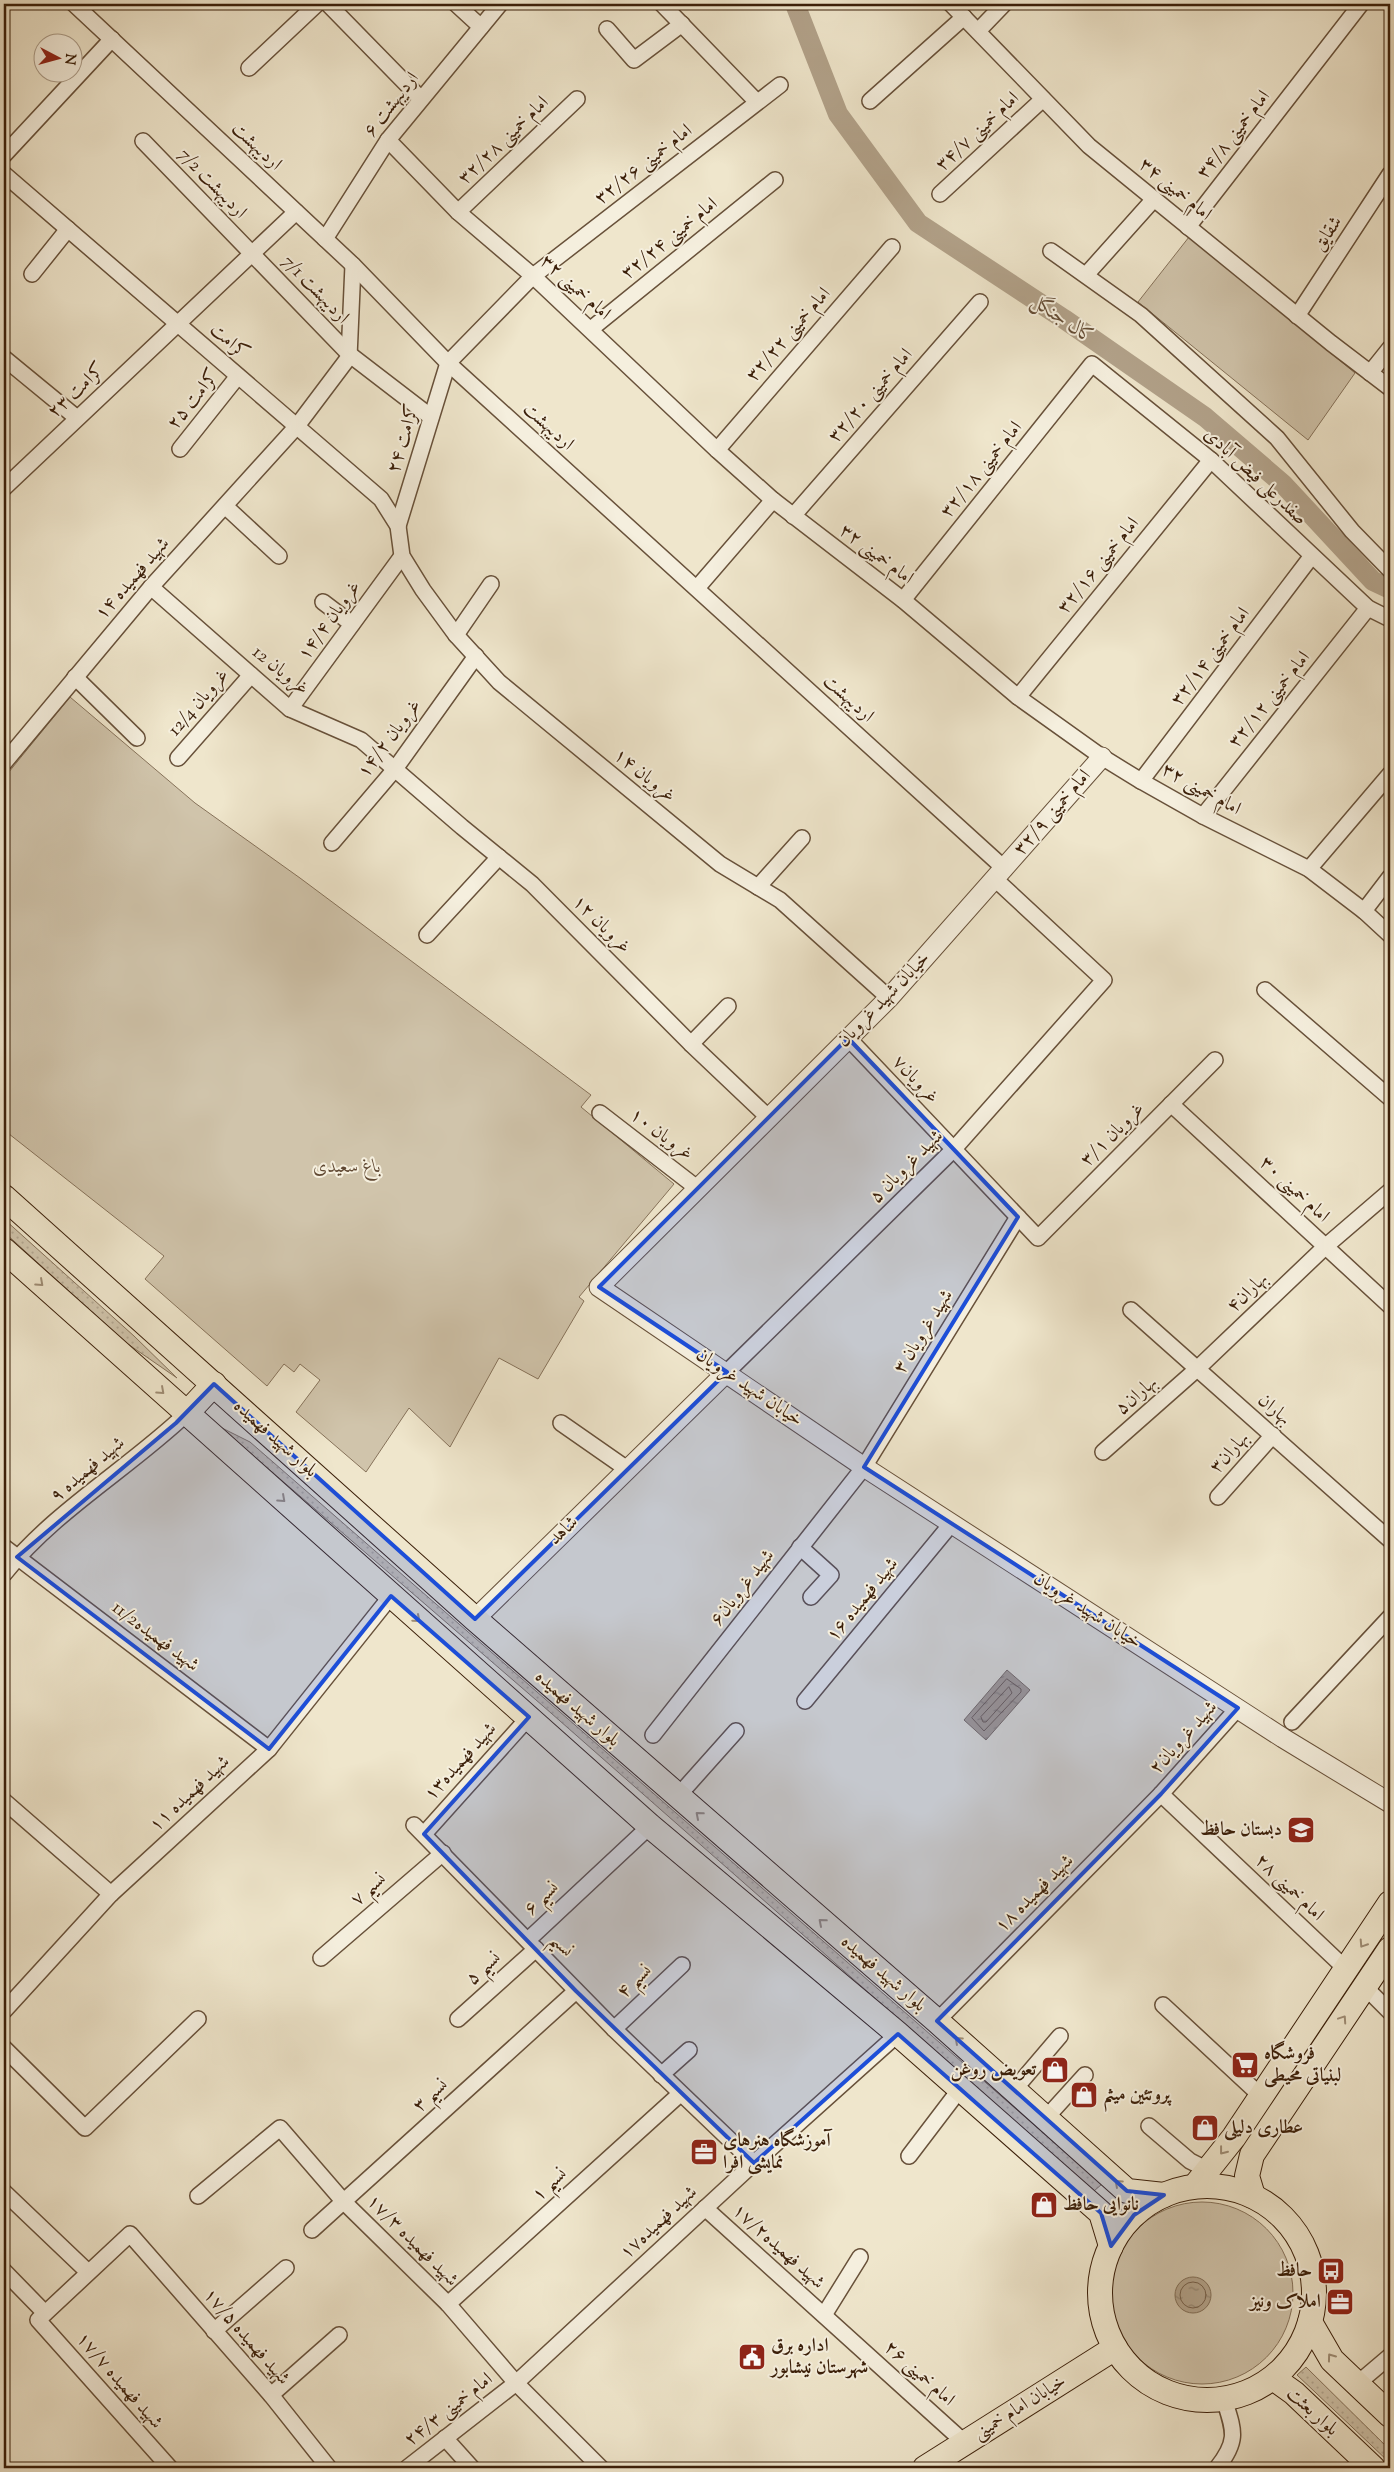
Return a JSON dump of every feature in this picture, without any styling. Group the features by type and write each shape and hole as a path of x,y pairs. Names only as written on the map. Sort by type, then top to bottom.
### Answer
{"main road":[{"name":"بلوار شهید فهمیده","path":"4,1197 475,1619 937,2021 1127,2190 1164,2195"},
{"name":"بلوار شهید فهمیده","path":"4,1250 650,1826 898,2034 1101,2214 1111,2246"},
{"path":"186,1414 214,1384"},
{"path":"1202,2178 1253,2196 1278,2213 1297,2235 1310,2263 1314,2292 1310,2322 1302,2343 1293,2356 1273,2378 1253,2390 1224,2399 1187,2399 1165,2392 1145,2381 1128,2366 1114,2348 1102,2315 1101,2280 1111,2246 1129,2220 1142,2208 1164,2195 1202,2178 1234,2137 1390,1904"},
{"path":"1253,2196 1247,2176 1252,2156 1390,1949"},
{"path":"1310,2322 1332,2360 1390,2416"},
{"name":"خیابان امام خمینی","path":"925,2468 1114,2348"},
{"name":"بلوار بعثت","path":"1273,2378 1294,2393 1373,2468"}],"street":[{"name":"اردیبهشت","path":"74,4 354,265 448,363 697,588 1000,874 1104,980"},
{"path":"249,68 317,4"},
{"path":"328,4 421,99"},
{"path":"456,4 481,27"},
{"name":"اردیبهشت ۶","path":"325,239 388,140 500,4"},
{"path":"662,4 757,102"},
{"name":"امام خمینی ۳۴","path":"951,4 1088,146 1297,316 1390,388"},
{"path":"978,32 1004,4"},
{"name":"امام خمینی ۳۴/۸","path":"1188,227 1361,4"},
{"path":"870,101 964,17"},
{"path":"607,29 634,60 682,24"},
{"path":"4,155 112,39"},
{"name":"امام خمینی ۳۲/۲۶","path":"448,363 533,276 780,85"},
{"name":"امام خمینی ۳۲/۲۸","path":"458,212 577,99"},
{"name":"امام خمینی ۳۴/۷","path":"940,194 1043,99"},
{"name":"امام خمینی ۳۲","path":"388,140 458,212 591,329 717,450 773,500 903,600 1018,697 1102,757 1141,781 1203,816 1309,869 1364,911 1390,935"},
{"name":"اردیبهشت 7/2","path":"143,141 252,254"},
{"name":"کرامت","path":"4,174 382,499 398,526 402,556"},
{"name":"شقایق","path":"1297,316 1390,174"},
{"name":"امام خمینی ۳۲/۲۴","path":"591,329 774,180"},
{"path":"1086,275 1154,199"},
{"name":"کرامت ۲۳","path":"4,488 296,212"},
{"path":"32,274 68,229"},
{"name":"امام خمینی ۳۲/۲۲","path":"717,450 892,246"},
{"path":"1051,250 1141,315 1277,438 1352,531 1390,570"},
{"name":"اردیبهشت 7/1","path":"252,254 348,354 431,417"},
{"path":"348,354 354,265"},
{"name":"امام خمینی ۳۲/۲۰","path":"793,516 980,302"},
{"path":"1370,373 1390,348"},
{"name":"شهید فهمیده ۱۴","path":"4,762 150,587 297,426 348,357 348,354"},
{"path":"4,358 78,418"},
{"name":"کرامت ۲۴","path":"398,526 448,363"},
{"name":"صفدرعلی فیض آبادی","path":"1092,364 1212,460 1312,557 1368,608 1390,619"},
{"name":"امام خمینی ۳۲/۱۸","path":"903,600 1092,364"},
{"name":"کرامت ۲۵","path":"180,449 238,376"},
{"name":"امام خمینی ۳۲/۱۶","path":"1018,697 1212,460"},
{"path":"697,588 773,500"},
{"path":"224,506 279,556"},
{"name":"غرویان ۱۴/۴","path":"290,709 402,556"},
{"name":"غرویان ۱۴","path":"402,556 456,635 499,682 720,864 780,900 889,998"},
{"name":"امام خمینی ۳۲/۱۴","path":"1141,781 1312,557"},
{"path":"456,635 491,584"},
{"name":"غرویان 12","path":"150,587 290,709 361,740 395,769"},
{"path":"323,602 352,624"},
{"name":"امام خمینی ۳۲/۱۲","path":"1203,816 1368,608"},
{"name":"غرویان ۱۴/۲","path":"332,844 395,769 476,656"},
{"name":"غرویان 12/4","path":"178,758 251,675"},
{"path":"75,677 137,738"},
{"name":"امام خمینی ۳۲/۹","path":"1000,874 1102,757"},
{"name":"غرویان ۱۲","path":"395,769 532,884 691,1044 769,1118"},
{"path":"1309,869 1390,774"},
{"path":"758,887 802,838"},
{"path":"427,935 499,857"},
{"name":"خیابان شهید غرویان","path":"1000,874 889,998 599,1287 727,1372 864,1467 1238,1708 1390,1803"},
{"path":"1364,911 1390,877"},
{"name":"شهید غرویان ۵","path":"727,1372 953,1150 1104,980"},
{"path":"1265,990 1390,1098"},
{"path":"691,1044 728,1006"},
{"name":"غرویان۷","path":"848,1038 1038,1238"},
{"name":"غرویان ۳/۱","path":"1038,1238 1215,1060"},
{"name":"امام خمینی ۳۰","path":"1171,1104 1390,1306"},
{"name":"غرویان ۱۰","path":"600,1114 698,1188"},
{"name":"بهاران۴","path":"1197,1369 1326,1246 1390,1191"},
{"name":"شهید غرویان ۳","path":"864,1467 1018,1217"},
{"name":"بهاران","path":"1130,1310 1390,1540"},
{"name":"بهاران۵","path":"1103,1452 1197,1369"},
{"name":"شاهد","path":"475,1619 727,1372"},
{"name":"شهید فهمیده ۹","path":"4,1574 17,1558 186,1414"},
{"path":"561,1423 627,1469"},
{"name":"بهاران۳","path":"1218,1497 1273,1435"},
{"name":"شهید غرویان۶","path":"653,1735 864,1467"},
{"name":"شهید فهمیده ۱۶","path":"805,1701 952,1524"},
{"name":"شهید فهمیده11/2","path":"4,1547 269,1749"},
{"path":"800,1547 831,1575 811,1597"},
{"name":"شهید فهمیده ۱۱","path":"4,2011 110,1894 269,1749 391,1596"},
{"path":"1292,1722 1366,1645 1390,1617"},
{"name":"شهید غرویان۲","path":"1161,1794 1238,1708"},
{"name":"شهید فهمیده۱۳","path":"419,1830 529,1717"},
{"path":"678,1796 736,1731"},
{"name":"امام خمینی ۲۸","path":"1161,1794 1346,1970"},
{"name":"شهید فهمیده ۱۸","path":"937,2021 1161,1794"},
{"path":"4,1801 110,1894"},
{"name":"نسیم ۶","path":"532,1944 584,1887 650,1826"},
{"name":"نسیم","path":"419,1830 614,2029 754,2163"},
{"name":"نسیم ۷","path":"321,1958 443,1853"},
{"name":"نسیم ۵","path":"458,2019 532,1944"},
{"name":"نسیم ۴","path":"614,2029 682,1965"},
{"path":"1365,1987 1390,2012"},
{"name":"نسیم ۳","path":"312,2230 576,1991"},
{"path":"1163,2005 1261,2096"},
{"path":"4,2048 85,2128 198,2019"},
{"name":"شهید فهمیده۱۷","path":"516,2383 754,2163 898,2034"},
{"path":"1014,2090 1060,2036"},
{"path":"661,2075 688,2050"},
{"path":"1046,2118 1085,2075"},
{"path":"909,2156 960,2089"},
{"name":"نسیم ۱","path":"448,2304 680,2094"},
{"path":"1149,2126 1190,2161 1202,2178"},
{"name":"شهید فهمیده ۱۷/۳","path":"198,2196 280,2128 344,2202 448,2304 516,2383 601,2468"},
{"path":"4,2192 88,2272 42,2316"},
{"name":"شهید فهمیده۱۷/۲","path":"705,2208 824,2315"},
{"name":"شهید فهمیده ۱۷/۵","path":"88,2272 130,2234 271,2395 329,2468"},
{"path":"824,2315 860,2257"},
{"path":"214,2331 286,2268"},
{"name":"شهید فهمیده ۱۷/۷","path":"4,2272 170,2468"},
{"name":"امام خمینی ۲۶","path":"824,2315 965,2443"},
{"path":"271,2395 339,2335"},
{"path":"1357,2384 1390,2356"},
{"name":"امام خمینی ۲۴/۳","path":"407,2468 516,2383"},
{"path":"1217,2468 1229,2453 1234,2435 1224,2399"},
{"path":"444,2438 472,2468"}],"highlighted area":[{"path":"848,1038 1018,1217 864,1467 1238,1708 1161,1794 937,2021 1127,2191 1164,2195 1134,2215 1111,2246 1101,2213 898,2034 754,2163 576,1991 424,1834 529,1717 391,1596 269,1749 17,1557 176,1423 214,1384 475,1619 727,1372 599,1287"}],"green space":[{"path":"1189,237 1355,373 1308,440 1138,302"},
{"name":"باغ سعیدی","path":"70,697 195,803 300,878 591,1095 581,1107 674,1184 579,1297 584,1301 538,1379 499,1358 450,1447 409,1408 366,1472 296,1412 320,1380 300,1364 294,1372 284,1364 267,1386 145,1279 164,1256 4,1130 4,778"},
{"path":"4,1219 134,1336 177,1378 125,1342 4,1232"},
{"path":"220,1427 250,1442 1102,2184 1094,2191 543,1706"},
{"path":"1211,2202 1237,2209 1253,2217 1272,2235 1286,2258 1293,2284 1293,2302 1286,2328 1278,2344 1260,2363 1253,2369 1228,2380 1211,2384 1193,2384 1167,2377 1151,2369 1126,2344 1118,2328 1113,2311 1111,2284 1118,2258 1126,2242 1151,2217 1167,2209 1184,2204"},
{"path":"1306,2367 1390,2450 1390,2463 1297,2375"}],"water":[{"path":"1007,1670 1030,1690 986,1740 964,1720"},
{"path":"1193,2277 1200,2278 1206,2282 1210,2288 1210,2302 1206,2308 1200,2312 1193,2313 1186,2312 1180,2308 1176,2302 1175,2295 1176,2288 1180,2282 1186,2278"}],"waterway":[{"name":"کال جنگل","path":"795,4 838,114 918,223 1064,319 1205,417 1283,484 1373,581 1390,589"}],"place":[{"name":"دبستان حافظ","path":"1301,1830"},
{"name":"فروشگاه لبنیاتی محیطی","path":"1245,2065"},
{"name":"تعویض روغن","path":"1055,2070"},
{"name":"پروتئین میثم","path":"1084,2095"},
{"name":"عطاری دلیلی","path":"1205,2128"},
{"name":"آموزشگاه هنرهای نمایشی افرا","path":"704,2152"},
{"name":"نانوایی حافظ","path":"1044,2205"},
{"name":"حافظ","path":"1331,2271"},
{"name":"املاک ونیز","path":"1340,2302"},
{"name":"اداره برق شهرستان نیشابور","path":"752,2357"}]}
